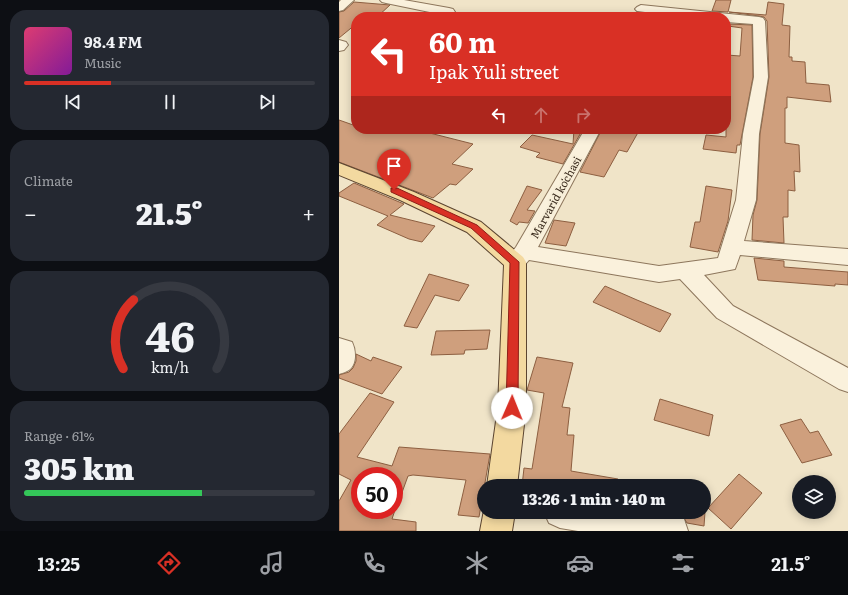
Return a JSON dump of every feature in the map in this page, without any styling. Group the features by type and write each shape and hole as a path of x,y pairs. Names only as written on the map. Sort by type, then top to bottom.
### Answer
{"main road":[{"path":"339,168 474,226 520,257 512,408 503,479"},
{"path":"496,531 498,519"}],"street":[{"path":"339,8 348,0"},
{"path":"386,0 449,12"},
{"path":"641,8 677,12"},
{"path":"520,257 659,274 727,264 746,200 751,134 761,77 764,21 731,18"},
{"path":"339,44 341,45 339,47"},
{"name":"Marvarid koʻchasi","path":"520,257 590,134"},
{"path":"732,247 848,257"},
{"path":"685,270 725,312 848,381"},
{"path":"339,348 343,350 339,363"},
{"path":"601,519 672,531"}],"building":[{"path":"716,0 731,0 728,12 712,11"},
{"path":"354,2 390,5 382,12 351,12 351,28 339,38 339,12 344,11"},
{"path":"768,2 784,4 782,25 790,26 789,57 792,57 792,61 805,62 806,83 829,85 831,102 787,97 787,108 785,108 785,143 799,145 800,172 794,171 795,191 788,190 788,217 783,217 784,243 752,240 753,215 757,200 760,134 769,77 767,21 764,17 731,12 766,15"},
{"path":"731,24 752,25 753,77 740,145 737,145 736,153 703,149 706,135 726,137 726,134 731,134 731,55 740,56 742,28 731,26"},
{"path":"339,120 351,124 351,134 434,134 473,144 452,164 473,169 456,185 450,184 433,198 339,162"},
{"path":"574,134 580,134 563,164 536,157 540,153 520,147 532,135 573,144"},
{"path":"599,134 637,134 627,152 619,150 604,177 580,172"},
{"path":"354,183 404,204 390,215 435,226 422,242 409,239 377,225 388,216 339,196 339,193"},
{"path":"527,186 542,190 527,210 535,211 528,223 519,222 517,225 510,221"},
{"path":"706,186 732,190 728,221 718,252 690,247 695,222 700,222"},
{"path":"554,220 575,223 566,246 545,243"},
{"path":"754,258 784,261 784,267 848,272 848,285 835,284 835,286 758,280"},
{"path":"429,274 469,285 459,301 435,295 417,328 404,326"},
{"path":"605,286 671,314 660,332 593,302"},
{"path":"490,330 487,349 465,350 464,354 431,355 436,331"},
{"path":"356,354 371,361 373,357 402,367 382,394 339,378 339,375 349,372 353,368 356,361"},
{"path":"537,357 573,363 562,407 570,408 567,435 574,435 571,471 618,479 523,479 524,468 532,469 544,393 527,390"},
{"path":"370,393 394,402 357,457 392,466 399,447 490,454 486,479 477,479 477,517 458,515 466,480 413,475 408,476 403,490 403,467 351,467 351,480 339,474 339,434"},
{"path":"660,399 713,415 709,436 654,420"},
{"path":"801,419 810,433 818,431 832,455 802,463 780,425"},
{"path":"739,474 762,493 731,529 711,511 711,505"},
{"path":"351,480 351,519 392,519 416,522 416,531 339,531 339,501"},
{"path":"685,519 704,519 704,526 687,523"}],"route":[{"path":"394,190 474,226 515,262 512,408"}]}
